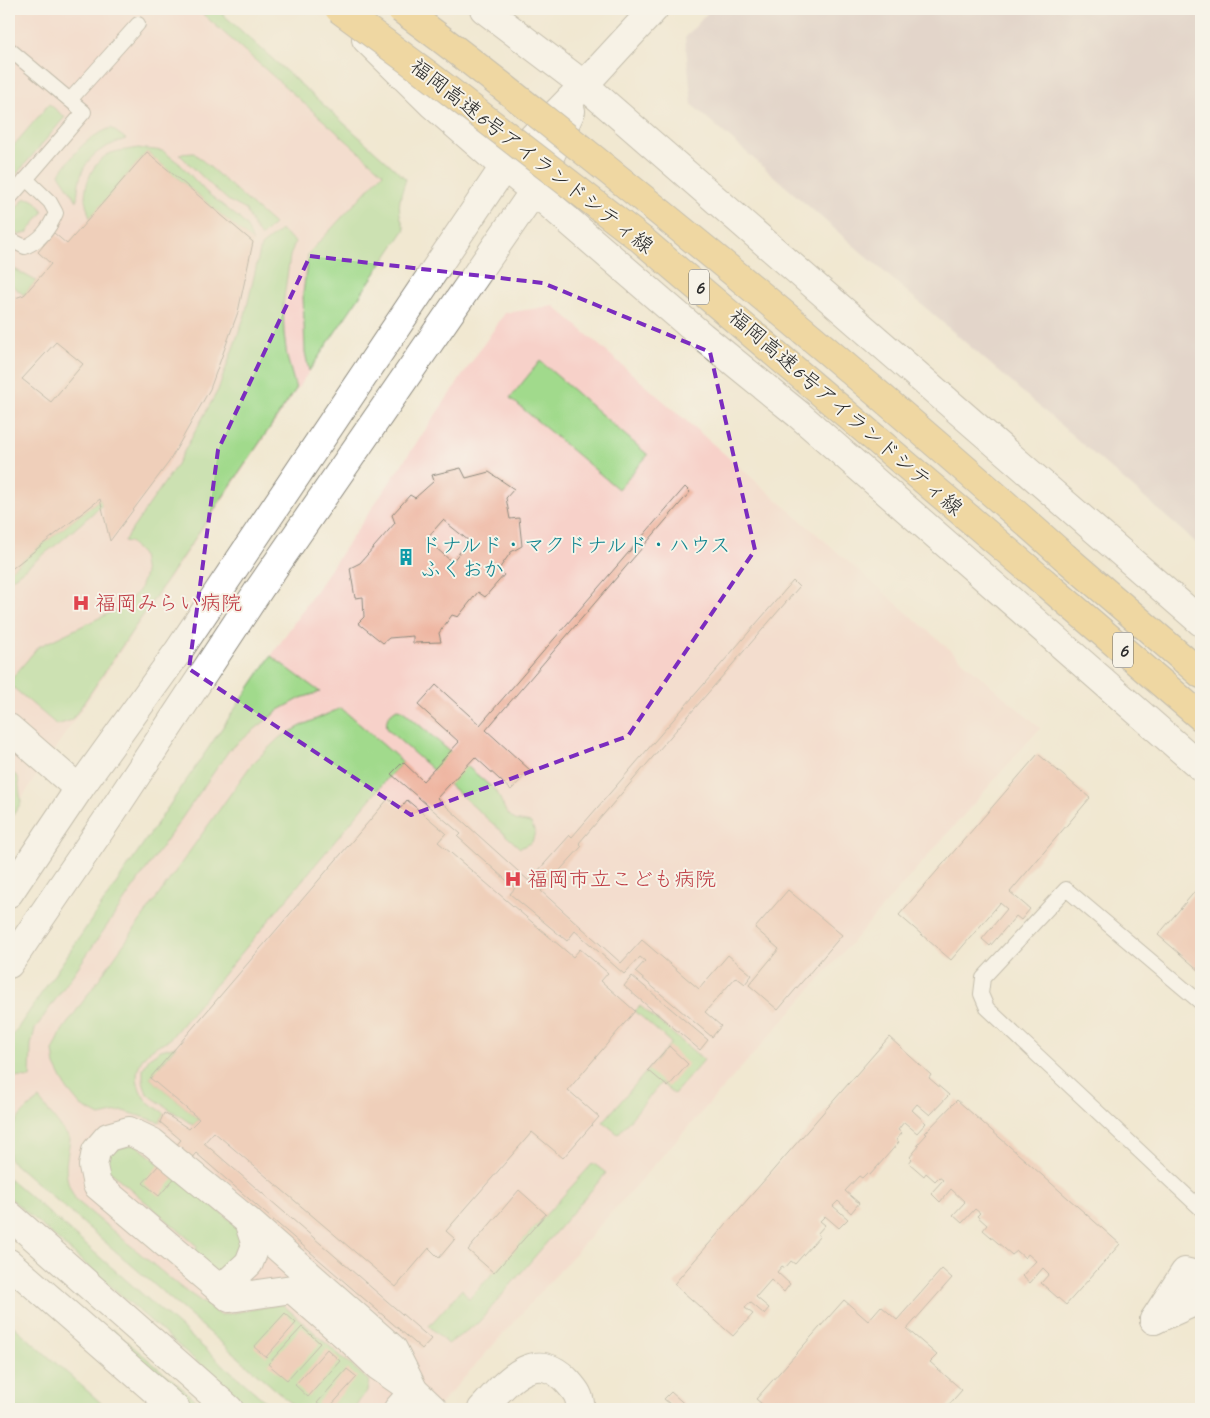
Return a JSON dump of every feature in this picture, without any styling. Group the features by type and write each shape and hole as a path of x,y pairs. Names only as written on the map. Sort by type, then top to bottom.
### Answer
{"highway":[{"name":"福岡高速6号アイランドシティ線","path":"339,9 430,76 642,240 1201,717"},
{"name":"福岡高速6号アイランドシティ線","path":"401,9 450,45 686,232 952,457 1201,674"}],"street":[{"path":"334,9 433,105 702,336 798,414 1201,767"},
{"path":"484,9 584,85 1201,622"},
{"path":"9,893 79,789 177,653 504,167 584,85 654,9"},
{"path":"9,964 107,820 260,588 534,190 584,85"},
{"path":"9,728 79,789"},
{"path":"129,1131 152,1142 248,1222 393,1349 415,1403 353,1342 292,1289 230,1298 97,1185 93,1166 96,1151 108,1137 129,1131"},
{"path":"9,1215 229,1409"},
{"path":"220,1290 249,1263 256,1246 248,1222"},
{"path":"9,1263 176,1409"},
{"path":"1201,1276 1185,1272 1154,1320 1201,1299"},
{"path":"482,1409 509,1380 524,1370 542,1366 561,1374 581,1399 580,1409"}],"lane":[{"path":"70,100 138,24"},
{"path":"9,49 84,112 9,199"},
{"path":"9,239 25,247 36,242 52,224 56,213 50,202 26,179"},
{"path":"1201,1003 1066,889 984,978 981,994 987,1008 1201,1210"}],"highlighted area":[{"path":"310,256 543,283 710,352 755,550 628,736 411,815 189,669 218,450"}],"shaded area":[{"name":"福岡みらい病院","path":"9,9 217,9 406,179 401,195 399,215 405,229 9,817"},
{"path":"711,9 1201,9 1201,547 692,105 685,38"},
{"name":"福岡市立こども病院","path":"554,306 1040,728 782,1022 436,1409 298,1409 9,1159 9,1041 505,313"}],"green space":[{"path":"197,9 217,9 406,179 400,204 400,216 405,229 309,371 305,352 303,294 308,254 383,173"},
{"path":"49,104 65,117 9,183 9,151"},
{"path":"111,128 126,139 104,148 89,160 81,177 77,201 59,174 87,141"},
{"path":"138,148 163,151 180,164 206,192 239,218 247,227 253,242 147,152 90,218 85,192 95,166 111,153"},
{"path":"194,153 274,224 261,237 246,210 229,201 179,154"},
{"path":"25,198 36,202 43,212 27,233 19,235 9,227 9,216"},
{"path":"281,230 295,242 290,256 283,304 287,357 296,389 72,720 57,725 9,682 38,647 120,608 139,591 145,574 142,555 130,542 124,541 176,466 218,390 245,315 261,246"},
{"path":"9,266 36,281 24,295 9,283"},
{"path":"540,361 648,455 618,489 510,398"},
{"path":"100,499 102,505 61,541 9,581 9,571"},
{"path":"271,656 320,692 301,698 279,710 230,749 35,1029 31,1045 30,1078 9,1075 9,1041"},
{"path":"341,708 403,762 169,1040 151,1050 140,1063 137,1080 140,1089 149,1103 164,1113 160,1122 123,1111 100,1116 81,1106 67,1089 55,1065 53,1051 62,1031 251,765 279,738"},
{"path":"397,709 402,710 497,792 506,812 515,820 531,823 535,832 532,842 520,848 388,730 386,724 388,718"},
{"path":"9,770 18,777 21,803 9,821"},
{"path":"640,1006 704,1060 674,1094 661,1083 618,1134 603,1122 671,1043 635,1011"},
{"path":"176,1046 150,1078 199,1119 193,1125 147,1094 143,1081 143,1069 149,1058 161,1050"},
{"path":"39,1099 70,1139 66,1170 69,1184 76,1200 179,1286 221,1315 282,1304 369,1381 367,1391 353,1409 298,1409 9,1159 10,1139 15,1124 24,1112"},
{"path":"135,1144 238,1226 244,1255 216,1274 192,1253 198,1247 112,1173 107,1182 104,1157 117,1149"},
{"path":"593,1163 606,1173 479,1322 448,1344 429,1326 462,1289 469,1299"},
{"path":"9,1178 274,1409 251,1409 9,1197"},
{"path":"9,1322 108,1409 9,1409"},
{"path":"112,1329 207,1409 194,1409 107,1335"}],"building":[{"path":"147,152 253,242 238,312 210,389 169,462 110,541 100,499 9,571 9,300 24,295 51,264 38,252 54,233 67,244","holes":["56,342 83,364 51,402 22,379"]},
{"name":"ドナルド・マクドナルド・ハウス ふくおか","path":"461,468 466,478 489,472 514,489 506,498 510,519 519,518 522,546 511,552 499,569 504,575 485,597 478,592 458,617 452,615 439,633 441,642 413,643 413,636 389,638 383,643 358,623 364,617 363,597 355,598 350,568 360,563 395,523 392,515 410,495 415,498 434,481 432,475","holes":["443,520 469,541 452,562 426,539"]},
{"path":"685,487 690,492 486,730 530,770 511,790 475,757 437,798 529,881 570,835 572,837 793,581 799,587 579,843 582,846 541,891 621,963 642,940 699,989 728,955 752,975 745,984 736,977 705,1012 721,1026 712,1037 635,972 645,961 640,957 624,974 575,931 567,941 510,894 515,888 458,837 461,834 391,774 403,762 423,781 459,742 418,705 436,685 480,725"},
{"path":"1038,754 1090,798 1010,892 1030,909 1021,920 1016,916 990,946 982,939 1007,909 1000,903 951,960 899,915"},
{"name":"福岡市立こども病院","path":"388,799 400,809 407,800 446,833 438,842 573,957 580,949 608,973 601,981 635,1011 568,1090 599,1117 563,1158 532,1132 446,1231 455,1239 439,1258 429,1248 396,1287 214,1132 204,1143 431,1339 422,1349 196,1153 159,1196 143,1183 181,1140 160,1122 164,1113 189,1129 199,1119 150,1078"},
{"path":"1197,889 1201,892 1201,972 1158,935"},
{"path":"788,890 842,935 778,1010 749,985 779,949 755,928"},
{"path":"632,976 708,1040 700,1050 624,986"},
{"path":"889,1037 931,1075 929,1078 949,1095 930,1115 917,1104 912,1110 926,1123 917,1133 904,1122 898,1130 902,1133 896,1140 899,1142 870,1175 867,1173 862,1178 859,1176 845,1191 859,1203 851,1213 838,1201 833,1206 848,1219 839,1228 825,1216 820,1221 825,1225 817,1234 820,1236 795,1264 791,1261 785,1268 782,1266 777,1272 790,1284 784,1292 771,1280 756,1297 769,1308 764,1314 750,1302 745,1308 753,1314 733,1336 674,1284"},
{"path":"669,1046 688,1064 668,1087 648,1070"},
{"path":"957,1100 1120,1244 1066,1305 1041,1283 1049,1274 1043,1268 1030,1283 1022,1276 1036,1261 1028,1254 1025,1258 1017,1251 1012,1255 983,1230 987,1225 977,1216 980,1213 975,1209 962,1223 953,1215 965,1202 951,1189 940,1202 931,1193 943,1180 939,1177 935,1181 926,1173 924,1176 909,1163 912,1159 910,1157 919,1146 917,1145 927,1134 925,1133"},
{"path":"519,1190 546,1214 494,1273 468,1250"},
{"path":"942,1269 952,1278 907,1329 937,1355 930,1362 962,1390 947,1407 949,1409 768,1409 756,1399 844,1300 868,1321 881,1306 897,1320"},
{"path":"285,1313 296,1323 266,1357 254,1347"},
{"path":"302,1327 320,1343 287,1380 268,1364"},
{"path":"327,1349 340,1361 308,1397 295,1385"},
{"path":"347,1369 357,1377 328,1409 324,1409 317,1403"},
{"path":"671,1392 690,1409 676,1409 664,1399"}],"place":[{"name":"ドナルド・マクドナルド・ハウス ふくおか","path":"406,557"},
{"name":"福岡みらい病院","path":"81,603"},
{"name":"福岡市立こども病院","path":"513,879"}]}
